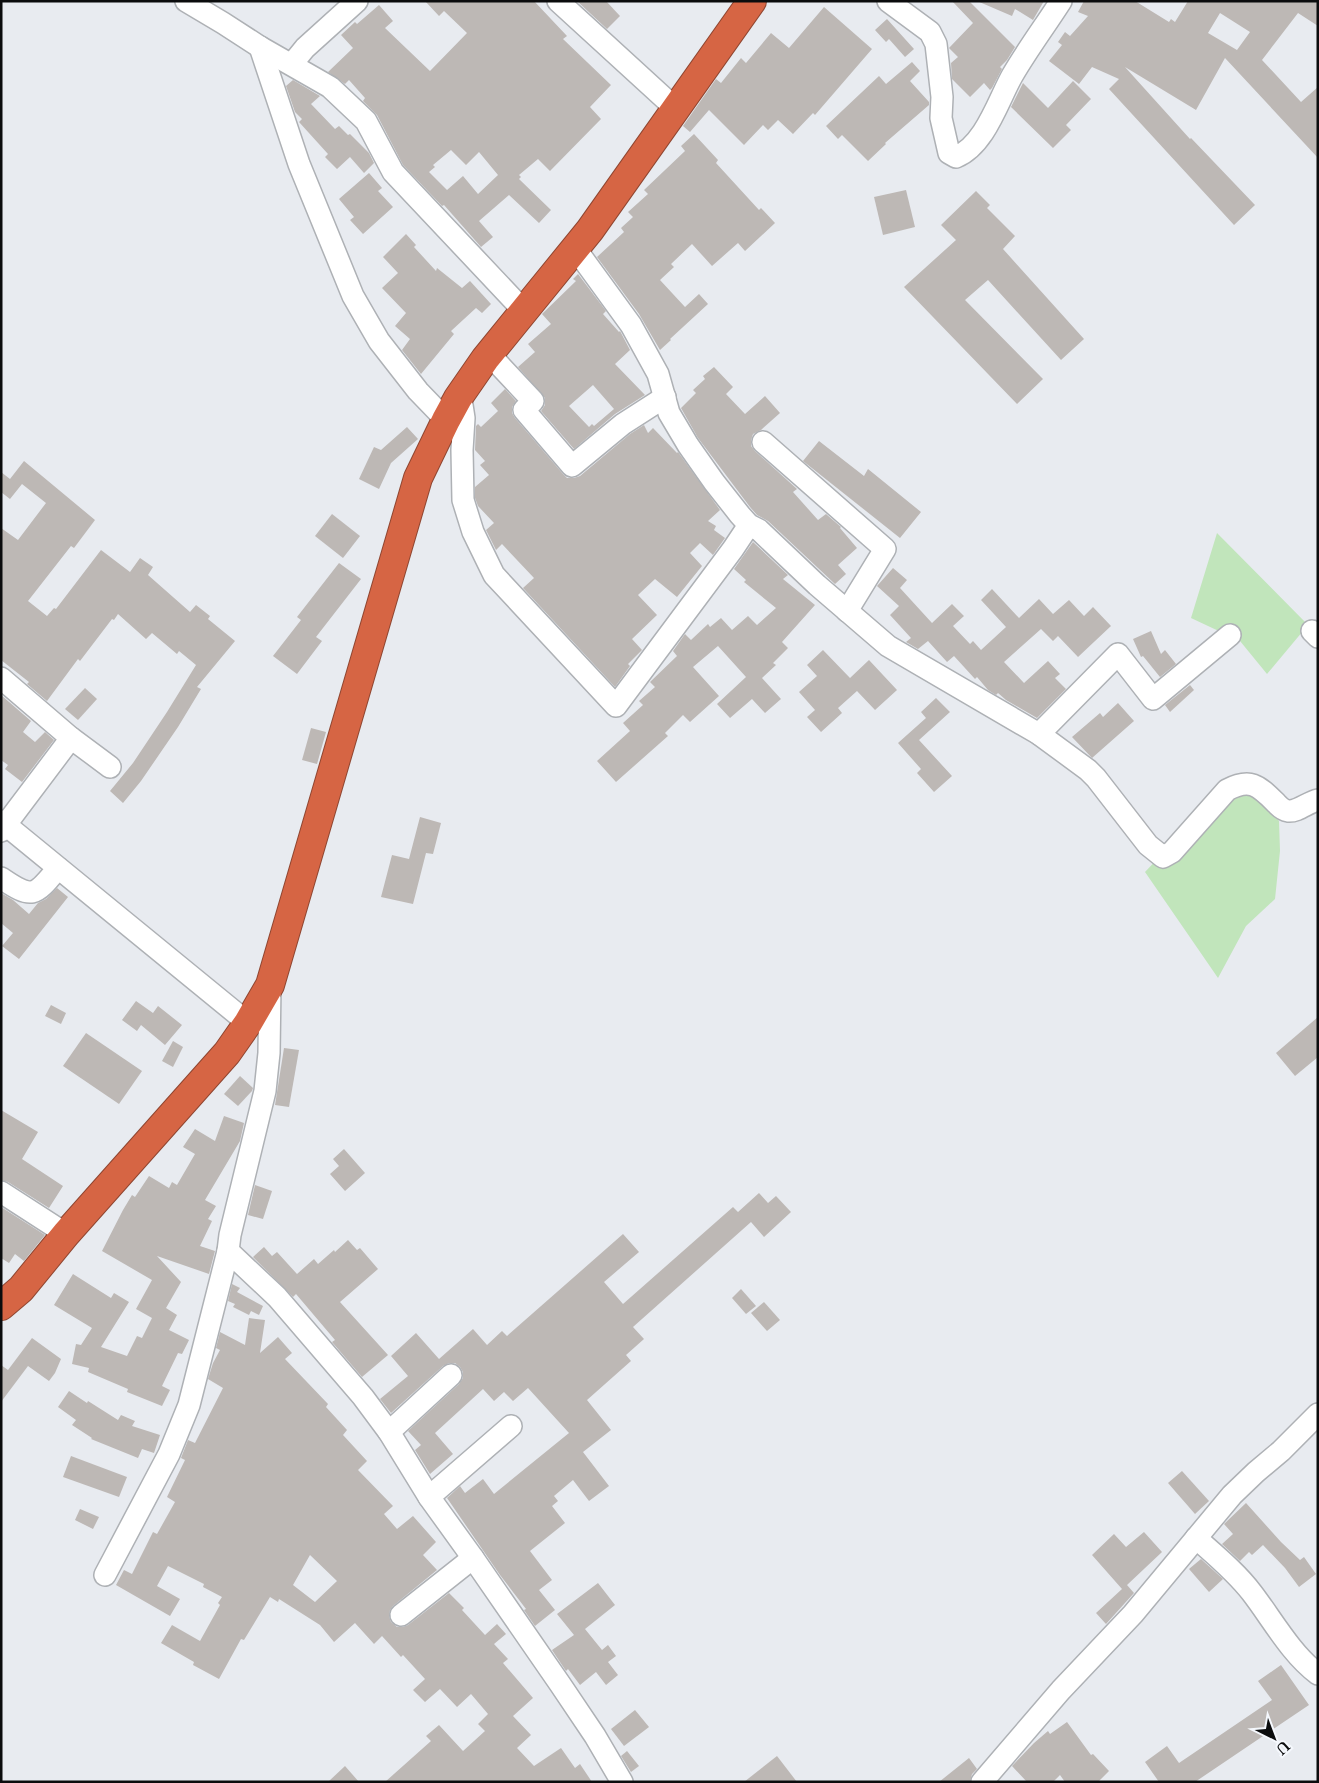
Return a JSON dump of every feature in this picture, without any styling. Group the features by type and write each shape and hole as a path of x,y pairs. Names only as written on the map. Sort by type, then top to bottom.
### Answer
{"highway":[{"path":"1,1306 21,1289 66,1234 227,1053 248,1023 270,985 418,478 452,409 489,354 590,230 752,1"}],"street":[{"path":"186,1 260,47 330,87 366,121 393,172 524,311"},
{"path":"292,64 305,48 357,1"},
{"path":"558,1 675,108"},
{"path":"888,1 930,32 936,44 942,97 940,118 949,153 956,156 963,154 978,138 1000,104 1012,77 1061,1"},
{"path":"260,47 299,164 353,296 379,341 418,391 452,409 462,405 464,418 463,500 474,532 494,575 616,706 749,525"},
{"path":"575,248 631,325 658,374 669,413 688,445 714,482 749,525 759,530 888,646 1040,734 1075,759 1096,778 1148,845 1164,857 1172,852 1227,790 1236,785 1250,784 1259,788 1281,808 1288,811 1318,800"},
{"path":"489,354 533,401 524,410 572,466 623,424 665,397"},
{"path":"763,442 884,549 847,611"},
{"path":"1040,734 1118,654 1153,699 1230,634"},
{"path":"1,678 72,738 110,767"},
{"path":"72,738 3,826 58,868 248,1023"},
{"path":"1,878 20,891 27,893 43,886 58,868"},
{"path":"105,1574 169,1454 189,1405 228,1251 230,1235 265,1091 269,1053 270,985"},
{"path":"1,1192 66,1234"},
{"path":"228,1251 277,1297 299,1321 363,1397 389,1432 468,1562 595,1736 622,1782"},
{"path":"389,1432 451,1375"},
{"path":"982,1782 1061,1690 1133,1614 1232,1495 1318,1414"},
{"path":"429,1497 510,1426"},
{"path":"1196,1538 1220,1558 1250,1590 1297,1654 1308,1667 1318,1674"},
{"path":"401,1615 468,1562"}],"green space":[{"path":"1217,533 1308,625 1267,674 1240,641 1191,618"},
{"path":"1237,775 1279,821 1280,851 1275,899 1246,926 1218,978 1145,872"}],"building":[{"path":"425,1 534,1 567,36 563,39 611,85 590,107 601,119 550,171 538,159 519,175 521,177 519,179 551,210 539,223 509,195 479,221 493,237 481,247 444,205 442,206 403,165 377,115 363,101 365,98 349,80 345,84 328,72 353,48 341,35 355,22 357,24 379,5 393,21 385,28 430,71 467,33 444,11 439,16","holes":["451,150 466,165 479,152 498,175 478,194 463,176 447,190 429,172 435,167 433,165"]},
{"path":"577,1 606,1 620,16 607,29"},
{"path":"952,1 969,1 1015,47 1000,67 1002,69 992,88 990,90 984,83 970,97 952,79 951,63 958,57 949,48 973,23"},
{"path":"977,1 1044,1 1033,20 1015,9 1012,16"},
{"path":"1084,1 1135,1 1169,22 1171,19 1175,22 1188,1 1318,1 1318,26 1298,13 1262,60 1301,102 1318,87 1318,158 1225,58 1196,110 1125,67 1190,139 1255,205 1234,225 1109,89 1119,79 1092,67 1079,84 1049,61 1062,45 1058,42 1065,32 1070,36 1088,16 1078,12","holes":["1220,13 1250,32 1237,50 1208,33"]},
{"path":"824,7 872,49 815,115 813,113 793,134 778,120 768,130 763,125 744,145 709,110 690,132 683,126 716,79 721,83 741,58 746,63 771,33 789,48"},
{"path":"887,19 914,49 905,57 889,39 886,42 875,30"},
{"path":"912,62 920,71 910,81 929,102 929,105 885,143 868,161 842,135 838,139 826,126 879,76 886,84"},
{"path":"293,80 320,96 311,104 335,129 339,126 369,153 374,163 364,173 350,157 337,169 325,157 328,154 299,122 302,119 295,112 286,86"},
{"path":"1073,81 1091,99 1066,125 1071,130 1053,148 1011,107 1023,83 1048,108"},
{"path":"694,134 718,160 716,163 759,210 761,208 775,223 745,251 738,243 712,266 692,244 671,264 674,267 660,280 685,307 699,294 708,304 660,350 639,314 597,257 624,232 621,228 633,217 628,212 648,194 644,190 685,151 681,146"},
{"path":"369,173 382,188 378,191 393,207 363,234 350,220 354,217 339,199"},
{"path":"906,190 915,227 883,235 874,197"},
{"path":"976,191 990,205 987,208 1015,236 1003,249 1084,339 1061,360 988,280 965,300 1043,379 1017,404 904,287 956,240 941,225"},
{"path":"406,234 416,245 414,247 436,271 437,268 462,288 470,281 491,304 482,313 476,308 451,331 454,334 421,374 402,350 410,339 395,326 406,313 382,288 398,273 383,257"},
{"path":"578,274 606,311 603,314 620,331 630,350 615,364 645,395 615,414 574,449 541,411 545,405 545,398 518,367 535,352 528,344 551,324 542,314 576,281 573,279","holes":["593,385 614,409 594,426 592,424 589,427 569,406"]},
{"path":"714,367 733,387 726,394 745,414 765,396 780,413 761,430 753,434 751,446 797,489 793,492 818,520 826,514 841,527 857,548 838,565 846,574 835,584 768,521 757,515 750,507 698,438 681,408 696,393 693,390 705,379 703,376"},
{"path":"505,389 516,401 512,407 512,413 515,418 567,478 580,476 630,434 644,425 648,433 653,428 678,452 720,510 708,521 716,526 714,530 725,538 713,555 700,543 690,553 702,566 677,597 655,579 638,595 657,615 632,639 642,650 628,664 630,666 615,687 523,588 534,578 502,544 496,550 486,530 494,523 478,506 475,498 475,487 489,475 480,465 485,461 475,450 476,426 478,424 481,427 498,411 491,403"},
{"path":"407,427 418,439 391,463 379,489 359,479 374,447 381,450"},
{"path":"819,441 864,476 868,469 921,512 900,538 803,461"},
{"path":"24,461 95,520 74,548 71,546 28,601 47,616 54,608 56,609 101,550 130,572 140,558 153,567 148,575 190,612 196,605 210,616 208,619 235,641 197,687 201,689 178,727 141,781 123,803 110,791 133,763 196,665 179,651 177,654 152,633 146,639 118,614 114,620 112,619 80,661 78,659 47,701 27,684 29,682 1,660 1,528 18,540 46,503 22,484 10,499 1,492 1,472 10,479"},
{"path":"332,514 360,536 343,558 315,536"},
{"path":"753,542 788,575 783,579 815,605 782,642 788,648 773,663 776,665 762,678 781,699 765,713 752,699 730,718 717,704 746,677 718,646 693,667 719,696 690,722 683,715 665,733 668,736 616,782 597,761 630,731 623,723 643,705 639,701 655,687 650,682 677,656 673,651 685,634 691,640 708,624 710,627 721,618 732,630 748,616 757,625 776,608 744,582 746,580 734,569"},
{"path":"339,563 361,579 316,637 322,641 297,674 273,656 301,620 297,617"},
{"path":"893,568 907,580 900,588 932,623 952,604 964,616 953,626 970,644 973,641 981,650 1006,627 981,600 992,589 1019,618 1039,599 1053,614 1069,600 1084,616 1093,607 1111,626 1078,657 1058,636 1053,641 1041,629 1004,662 1024,683 1048,661 1060,674 1055,678 1066,689 1037,718 1006,700 998,693 996,695 988,690 954,656 947,662 928,641 918,649 906,642 911,638 890,615 899,606 877,586"},
{"path":"1151,631 1161,654 1165,650 1176,664 1160,677 1143,656 1141,657 1133,639"},
{"path":"823,650 850,678 869,660 897,690 875,710 857,691 838,708 842,713 821,732 807,717 815,710 799,692 817,676 807,665"},
{"path":"1190,685 1194,690 1170,712 1165,705"},
{"path":"85,688 97,699 78,720 65,709"},
{"path":"1,695 31,721 23,732 35,742 45,732 54,740 22,782 5,769 8,765 1,760"},
{"path":"936,698 950,712 919,740 952,776 934,792 917,773 921,769 898,743 926,718 921,712"},
{"path":"1118,703 1134,721 1092,758 1072,737 1100,713 1103,717"},
{"path":"311,728 326,732 317,764 302,760"},
{"path":"420,817 441,823 433,854 426,853 413,904 381,897 392,855 409,859"},
{"path":"57,888 68,897 19,959 2,946 13,933 1,923 1,893 13,900 29,914 38,903 46,899"},
{"path":"136,1001 153,1013 158,1006 182,1025 165,1045 141,1025 137,1031 122,1020"},
{"path":"51,1005 66,1013 61,1024 45,1016"},
{"path":"1318,1017 1318,1057 1295,1076 1276,1053"},
{"path":"86,1033 142,1071 119,1104 63,1066"},
{"path":"173,1041 183,1047 173,1067 162,1061"},
{"path":"284,1048 299,1050 289,1107 275,1105"},
{"path":"240,1076 253,1088 238,1106 224,1094"},
{"path":"1,1110 38,1132 22,1159 63,1186 49,1208 8,1182 1,1180"},
{"path":"224,1116 244,1123 240,1141 205,1200 216,1206 208,1219 212,1221 200,1246 215,1251 209,1274 157,1256 181,1282 166,1308 177,1315 169,1330 189,1340 182,1354 178,1353 162,1386 170,1390 162,1406 127,1392 128,1389 88,1372 89,1368 72,1364 76,1344 81,1345 92,1328 54,1305 73,1274 111,1298 114,1293 129,1302 101,1347 127,1356 137,1336 142,1338 152,1318 136,1309 152,1280 102,1251 132,1195 135,1197 149,1176 169,1188 172,1182 177,1185 195,1154 183,1147 195,1129 215,1141"},
{"path":"344,1149 365,1173 345,1191 330,1174 339,1166 333,1159"},
{"path":"255,1185 272,1191 263,1219 248,1215"},
{"path":"759,1193 768,1203 776,1196 791,1212 764,1237 751,1222 633,1327 644,1339 626,1355 631,1361 587,1400 611,1430 583,1452 609,1486 589,1501 573,1480 554,1496 558,1501 552,1506 565,1523 530,1551 552,1580 539,1590 555,1610 535,1626 524,1610 526,1609 447,1498 460,1486 465,1493 483,1479 494,1494 569,1433 528,1388 513,1401 504,1392 494,1401 483,1389 435,1433 453,1454 430,1474 415,1450 421,1445 408,1431 459,1384 463,1378 463,1372 455,1363 443,1366 391,1413 380,1399 408,1376 391,1356 416,1333 439,1359 473,1329 487,1345 502,1331 507,1336 623,1234 639,1252 604,1282 623,1304 733,1207 738,1212"},
{"path":"1,1207 45,1235 24,1261 15,1254 9,1263 1,1258"},
{"path":"348,1240 357,1250 360,1248 378,1269 340,1302 388,1355 362,1377 332,1342 335,1340 296,1294 293,1297 253,1257 264,1247 272,1256 277,1252 297,1274 314,1259 318,1264"},
{"path":"232,1284 240,1288 237,1292 263,1306 259,1315 251,1311 249,1315 233,1307 235,1304 228,1301"},
{"path":"741,1289 756,1306 746,1314 732,1298"},
{"path":"764,1302 780,1320 767,1331 751,1313"},
{"path":"249,1318 265,1320 260,1353 278,1337 292,1353 285,1359 328,1404 326,1407 347,1430 343,1435 367,1461 358,1470 393,1506 384,1514 397,1529 413,1516 436,1542 423,1555 437,1570 393,1606 389,1616 391,1622 397,1627 408,1625 449,1593 464,1608 462,1610 485,1635 497,1624 506,1634 494,1644 508,1659 503,1663 533,1698 513,1716 531,1735 517,1748 534,1766 561,1748 575,1768 580,1764 592,1782 385,1782 431,1741 426,1736 439,1725 463,1751 485,1731 478,1724 488,1714 471,1694 457,1707 440,1689 425,1702 413,1690 425,1679 382,1636 374,1644 355,1623 334,1642 320,1625 279,1599 278,1602 270,1597 244,1640 241,1639 219,1679 193,1665 194,1662 161,1643 172,1625 200,1641 220,1605 218,1603 222,1597 203,1587 204,1584 168,1566 157,1586 180,1599 170,1616 116,1585 124,1570 132,1574 153,1532 157,1534 175,1502 167,1497 185,1460 181,1458 188,1440 195,1443 223,1388 208,1379 220,1350 216,1348 220,1332 245,1345","holes":["310,1555 337,1581 315,1602 293,1585"]},
{"path":"32,1338 61,1359 55,1373 49,1381 28,1366 1,1402 1,1365 8,1370"},
{"path":"69,1391 118,1420 121,1415 135,1421 132,1426 160,1435 154,1453 142,1449 138,1458 91,1439 72,1425 76,1420 58,1407"},
{"path":"71,1456 127,1477 119,1497 63,1477"},
{"path":"1182,1471 1209,1501 1195,1514 1168,1483"},
{"path":"1246,1503 1300,1560 1304,1557 1316,1574 1299,1587 1285,1568 1263,1545 1252,1555 1249,1552 1240,1561 1222,1544 1233,1534 1224,1524"},
{"path":"80,1509 99,1517 93,1529 75,1520"},
{"path":"1144,1532 1162,1552 1127,1585 1134,1593 1106,1624 1096,1613 1122,1589 1092,1555 1114,1534 1126,1547"},
{"path":"1201,1559 1223,1579 1209,1592 1189,1569"},
{"path":"598,1583 615,1605 585,1629 602,1650 608,1645 616,1656 608,1662 618,1675 606,1685 596,1672 580,1685 568,1669 566,1671 552,1650 574,1635 557,1614"},
{"path":"1281,1665 1309,1705 1195,1782 1159,1782 1145,1762 1167,1746 1179,1763 1272,1700 1258,1681"},
{"path":"635,1710 649,1727 624,1746 611,1729"},
{"path":"1067,1722 1091,1755 1093,1754 1109,1771 1098,1782 1065,1782 1060,1775 1053,1782 1027,1782 1012,1766 1048,1731 1050,1734"},
{"path":"627,1751 639,1766 631,1772 621,1756"},
{"path":"777,1756 797,1782 744,1782"},
{"path":"969,1758 977,1769 972,1774 970,1782 939,1782"},
{"path":"345,1766 359,1782 328,1782"}]}
